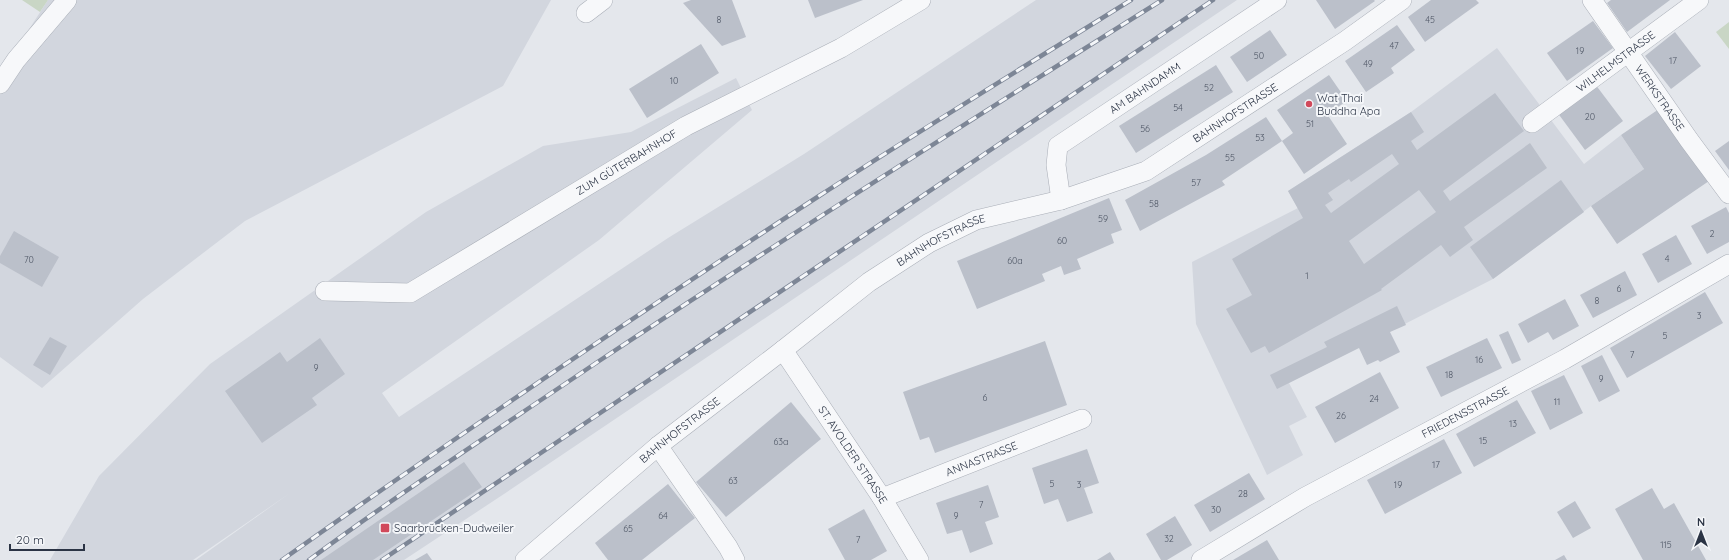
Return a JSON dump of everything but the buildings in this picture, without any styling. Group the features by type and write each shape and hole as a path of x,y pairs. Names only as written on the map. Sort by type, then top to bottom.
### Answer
{"street":[{"path":"0,84 16,60 67,0"},
{"path":"586,13 603,0"},
{"name":"ZUM GÜTERBAHNHOF","path":"326,291 410,293 686,126 841,48 921,0"},
{"name":"AM BAHNDAMM","path":"1061,200 1056,165 1058,146 1277,0"},
{"name":"BAHNHOFSTRASSE","path":"525,560 658,446 869,282 929,243 976,220 1061,200 1146,171 1345,41 1402,0"},
{"name":"WERKSTRASSE","path":"1592,0 1627,52 1729,194"},
{"name":"WILHELMSTRASSE","path":"1532,123 1699,0"},
{"name":"FRIEDENSSTRASSE","path":"1201,560 1305,497 1565,360 1729,264"},
{"name":"ST. AVOLDER STRASSE","path":"783,350 882,498 920,560"},
{"name":"ANNASTRASSE","path":"882,498 1082,419"},
{"path":"658,446 728,547 735,560"}],"shaded area":[{"path":"48,0 551,0 503,86 245,221 143,299 42,388 0,357 0,74"},
{"path":"1036,0 1237,0 404,560 196,560 290,493 193,560 50,560 99,476 210,364 426,212 543,146 631,132 736,78 752,110 599,240 382,393 399,417 668,238 804,154"},
{"path":"1497,48 1584,164 1621,135 1644,169 1591,206 1493,279 1289,383 1307,417 1289,426 1303,455 1267,475 1196,324 1192,262 1298,208 1288,191 1411,112"}],"green space":[{"path":"22,0 48,0 40,12"},
{"path":"1729,22 1729,49 1716,32"}],"railway":[{"path":"282,560 482,421 751,240 897,146 1131,0"},
{"path":"309,560 415,484 666,317 1020,89 1162,0"},
{"path":"382,560 1213,0"}],"place":[{"name":"Wat Thai Buddha Apa","path":"1309,104"},
{"name":"Saarbrücken-Dudweiler","path":"385,528"}]}
